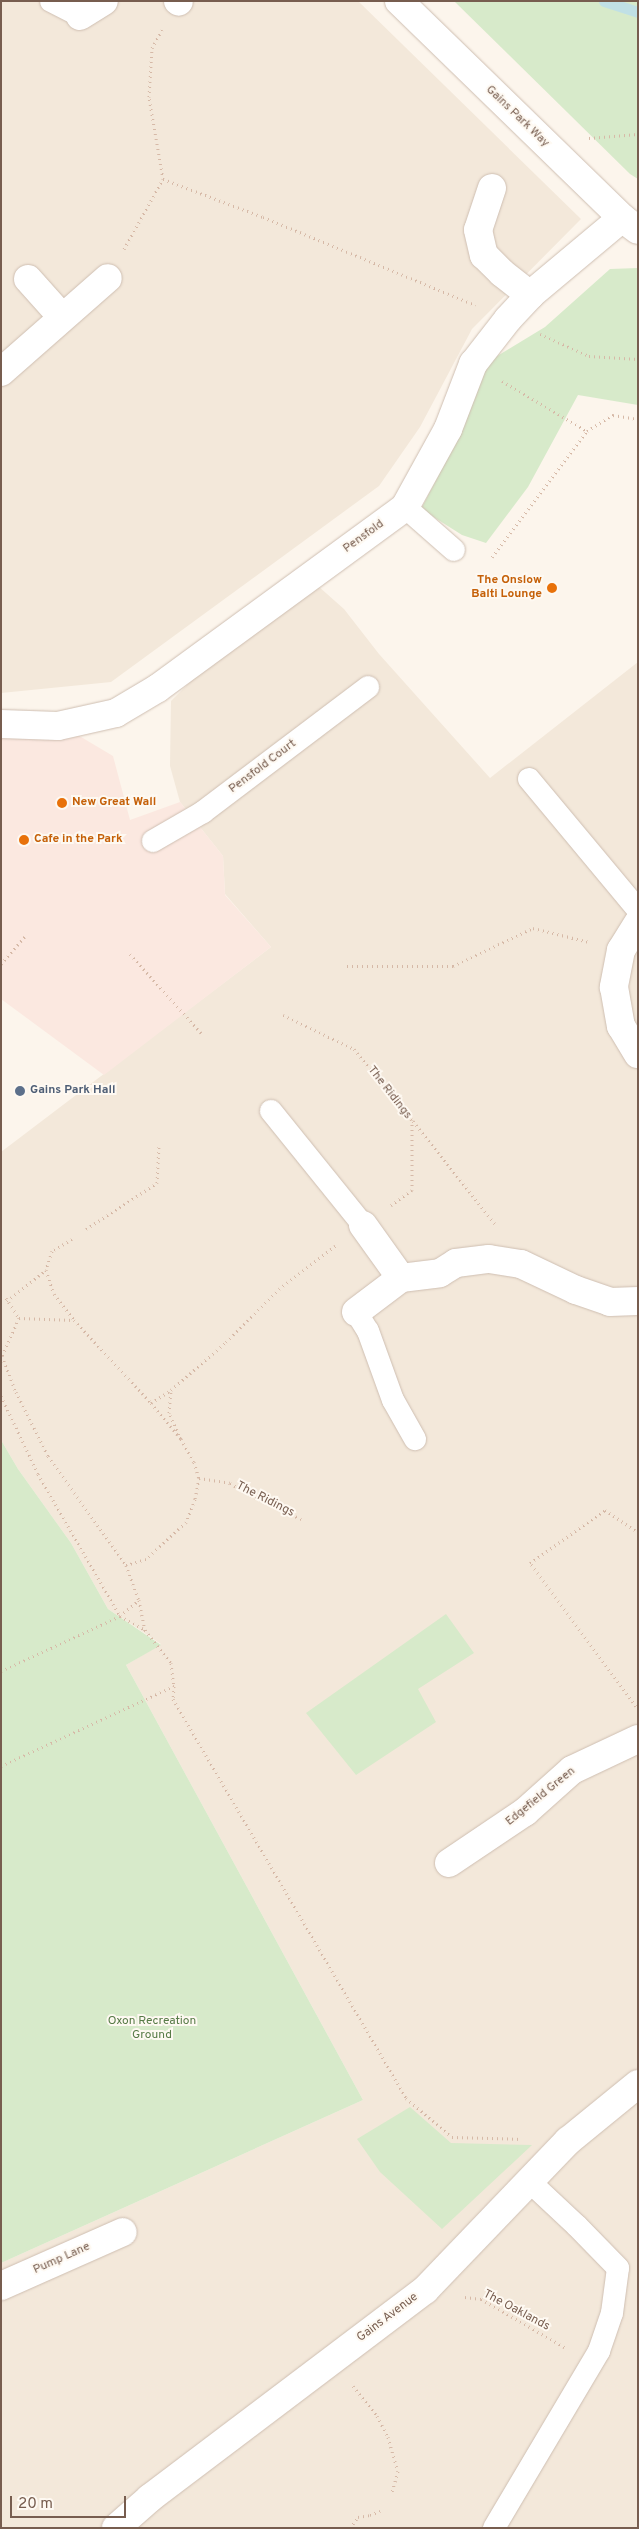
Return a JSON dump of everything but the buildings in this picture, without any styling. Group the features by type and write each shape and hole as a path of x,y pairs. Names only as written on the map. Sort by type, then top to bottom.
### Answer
{"street":[{"path":"80,16 104,1"},
{"name":"Gains Park Way","path":"399,1 630,224"},
{"path":"492,188 478,230 484,255 502,273 530,295"},
{"name":"Pensfold","path":"1,724 58,726 116,713 158,688 405,507 448,429 473,364 508,319 530,295 630,224"},
{"path":"1,372 108,278"},
{"path":"28,279 62,317"},
{"path":"638,923 621,950 614,987 621,1026 638,1054"},
{"path":"363,1225 401,1278"},
{"path":"356,1312 401,1278 440,1273 456,1262 490,1259 521,1264 576,1290 610,1302 638,1301"},
{"name":"Edgefield Green","path":"449,1863 525,1812 572,1770 638,1739"},
{"name":"Gains Avenue","path":"116,2528 150,2498 425,2290 568,2141 638,2084"},
{"name":"Pump Lane","path":"1,2286 123,2232"}],"lane":[{"path":"51,1 80,16"},
{"path":"405,507 454,550"},
{"name":"Pensfold Court","path":"154,841 203,812 368,687"},
{"path":"529,779 638,910"},
{"path":"271,1111 363,1225"},
{"path":"356,1312 368,1331 393,1400 414,1439"},
{"path":"494,2528 599,2351 612,2313 618,2268 578,2226 530,2182"}],"path":[{"path":"108,278 163,179 149,97 152,48 178,2"},
{"path":"163,179 263,217 508,319 589,356 638,359"},
{"path":"473,364 588,431"},
{"path":"492,557 588,431 612,415 638,419"},
{"path":"346,966 452,966 533,928 621,950"},
{"path":"1,964 26,935"},
{"path":"130,954 203,1035"},
{"name":"The Ridings","path":"151,1403 171,1390 226,1342 279,1289 412,1190 412,1120 354,1049 283,1015"},
{"path":"412,1120 499,1229 490,1259"},
{"path":"86,1229 157,1183 159,1146"},
{"path":"7,1302 46,1270 52,1251 72,1239"},
{"path":"46,1270 54,1294 74,1320 151,1403 181,1439"},
{"path":"1,1298 6,1298 19,1318"},
{"path":"19,1318 74,1320"},
{"path":"19,1318 2,1356 16,1392 48,1456 126,1565 140,1600 145,1630"},
{"path":"126,1565 146,1559 186,1522 195,1499 199,1478 194,1462 169,1413 171,1390"},
{"path":"1,1396 38,1474 120,1616 145,1630 171,1663 174,1686 173,1700 406,2098 452,2137 568,2141"},
{"name":"The Ridings","path":"199,1478 230,1482 246,1493 301,1519"},
{"path":"638,1532 605,1510 530,1563 638,1708"},
{"path":"1,1671 120,1616 140,1600"},
{"path":"1,1766 174,1686"},
{"name":"The Oaklands","path":"425,2290 481,2299 592,2363"},
{"path":"331,2362 352,2384 377,2416 388,2437 398,2470 392,2492"},
{"path":"350,2528 358,2517 380,2511"}],"shaded area":[{"path":"1,1 358,1 581,219 472,329 420,427 379,486 111,682 1,693"},
{"path":"318,586 344,609 379,654 490,778 638,662 638,2528 1,2528 1,2263 363,2100 126,1665 161,1644 108,1609 71,1543 18,1469 1,1440 1,1152 271,947 225,894 223,856 180,802 170,766 171,701 211,661"},
{"path":"1,734 76,734 113,756 130,820 180,802 223,856 225,895 271,947 104,1075 1,999"}],"green space":[{"path":"454,1 638,1 638,179 630,174"},
{"path":"638,268 638,405 578,395 528,487 486,543 462,535 421,509 449,455 484,364 545,327 610,269"},
{"name":"Oxon Recreation Ground","path":"1,1440 18,1469 71,1543 108,1609 161,1645 126,1665 363,2100 1,2263"},
{"path":"446,1614 474,1653 418,1689 436,1722 356,1775 306,1713"},
{"path":"410,2107 451,2143 532,2145 442,2229 380,2172 357,2139"}],"waterway":[{"path":"604,1 638,12"}],"place":[{"name":"The Onslow Balti Lounge","path":"552,588"},
{"name":"New Great Wall","path":"62,803"},
{"name":"Cafe in the Park","path":"24,840"},
{"name":"Gains Park Hall","path":"20,1091"}]}
